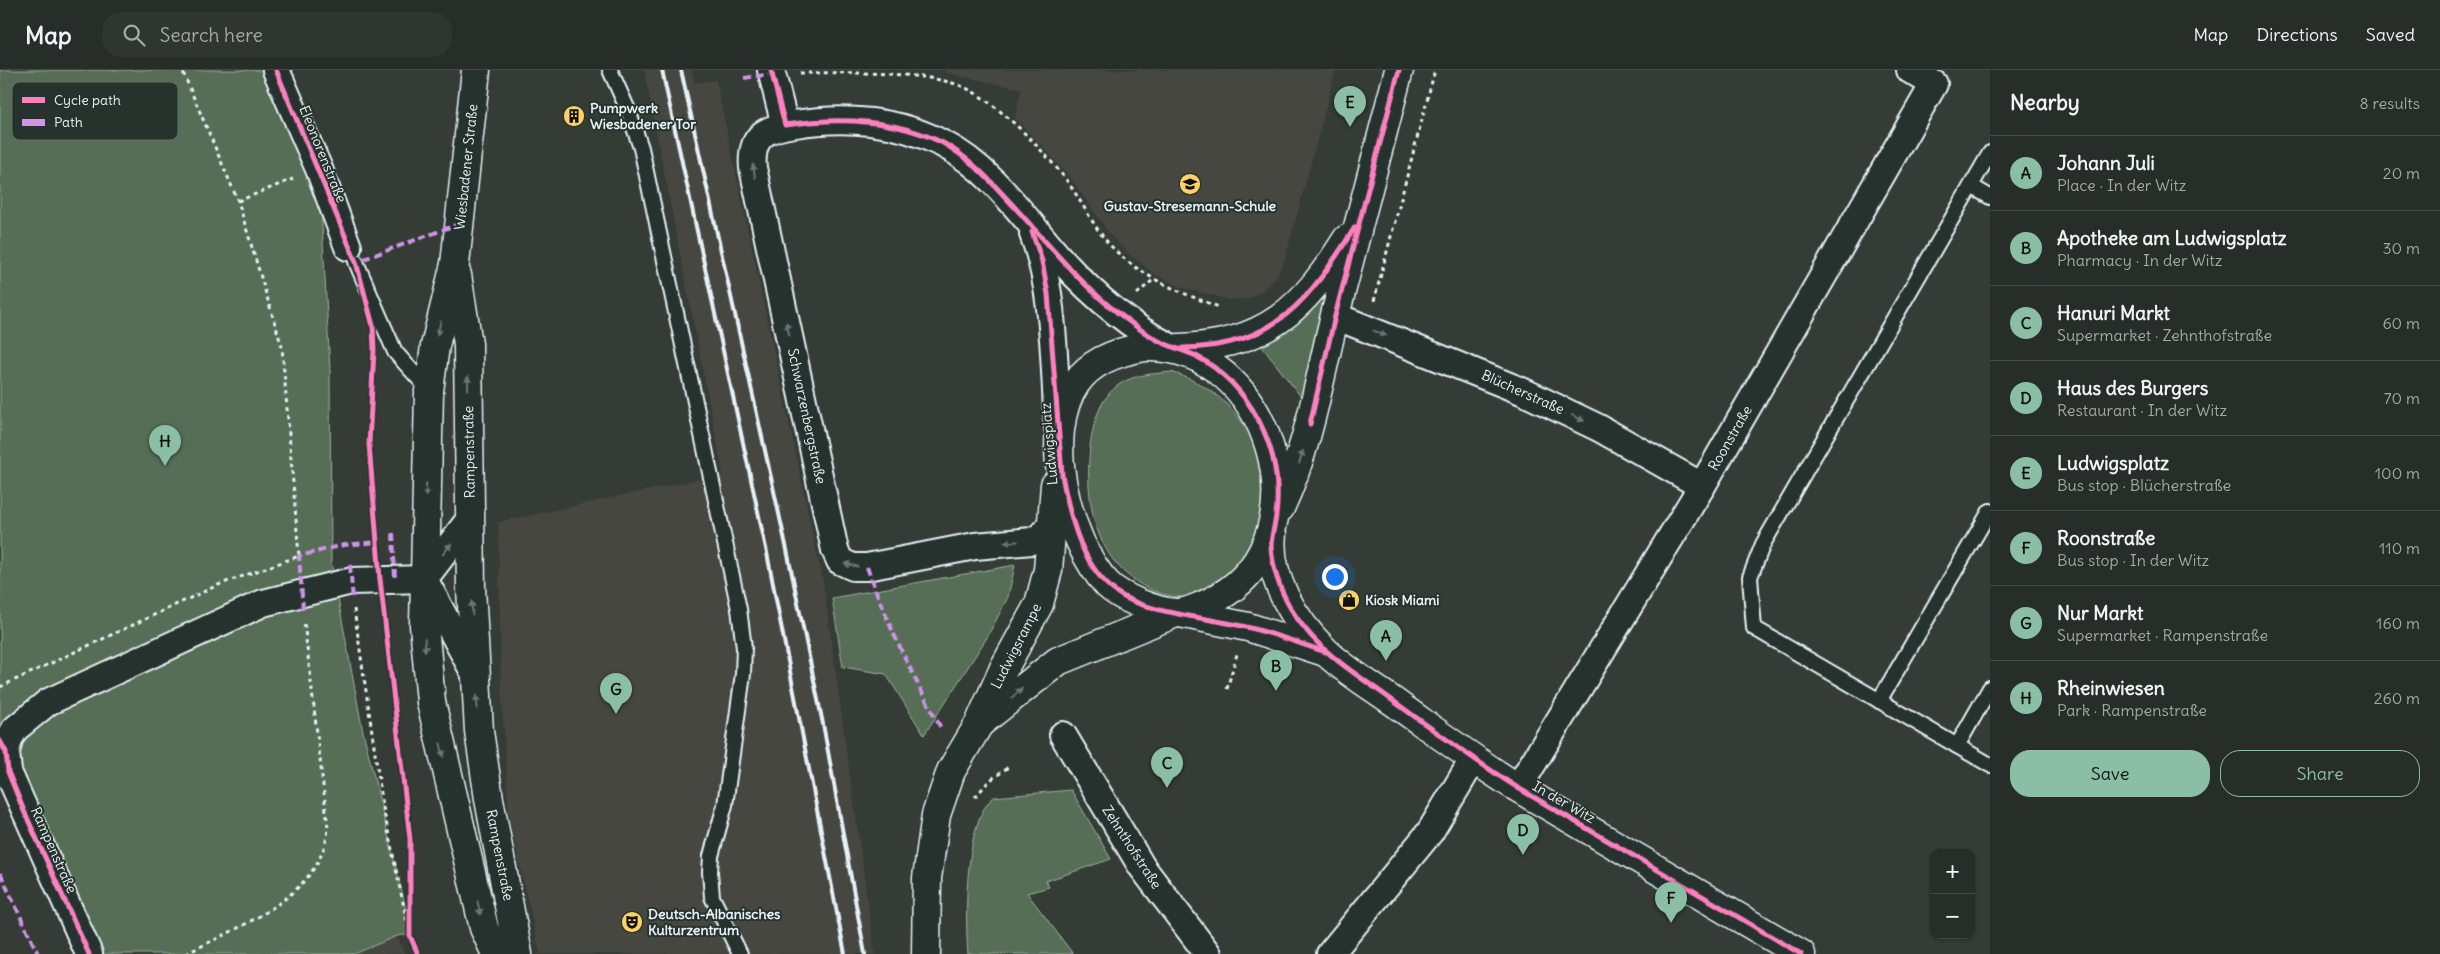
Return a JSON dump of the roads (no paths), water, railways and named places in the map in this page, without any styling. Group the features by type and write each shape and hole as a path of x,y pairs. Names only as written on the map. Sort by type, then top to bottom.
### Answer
{"main road":[{"name":"Wiesbadener Straße","path":"455,264 476,70"},
{"path":"1274,524 1295,476 1310,424 1335,316 1399,70"},
{"path":"1173,348 1216,346 1260,332 1278,320 1294,308 1324,276 1362,215"},
{"path":"455,264 435,346 429,390 424,625 431,702 484,928 496,954"},
{"name":"Rampenstraße","path":"455,264 468,344 470,519 475,674 481,745 518,954"},
{"name":"Ludwigsplatz","path":"1173,348 1195,356 1215,368 1248,400 1261,424 1271,450 1276,474 1274,524 1252,571 1236,588 1213,601 1178,613 1124,597 1108,585 1093,566 1083,548 1067,504 1059,441 1065,403 1076,382 1086,373 1112,356 1129,349 1173,348"},
{"name":"Ludwigsrampe","path":"926,954 928,878 936,815 951,771 979,724 1004,668 1039,604 1048,570 1059,441"},
{"name":"In der Witz","path":"1274,524 1272,556 1275,573 1282,591 1302,625 1326,652 1473,760 1802,954"},
{"name":"Ludwigsrampe","path":"979,724 1058,661 1178,613"},
{"name":"In der Witz","path":"1178,613 1248,627 1326,652"}],"street":[{"name":"Eleonorenstraße","path":"276,70 352,254"},
{"path":"771,70 785,125"},
{"name":"Roonstraße","path":"1518,788 1702,486 1934,84 1910,70"},
{"name":"Ludwigsplatz","path":"785,125 848,120 892,125 916,132 944,144 964,157 988,179 1063,262 1109,305 1152,338 1173,348"},
{"name":"Schwarzenbergstraße","path":"785,125 771,129 759,137 754,144 753,168 835,550 840,561 854,567 867,567 975,546 1032,541 1041,536 1053,523"},
{"name":"Ludwigsplatz","path":"1023,216 1034,235 1042,261 1048,294 1059,441"},
{"name":"Blücherstraße","path":"1335,316 1524,392 1599,428 1702,486"},
{"path":"470,519 424,579 475,674"},
{"name":"Rampenstraße","path":"89,954 8,772 6,752 9,739 15,729 48,702 263,603 352,581 424,579"},
{"name":"Zehnthofstraße","path":"1063,735 1142,867 1208,954"},
{"path":"1330,954 1430,832 1473,760"}],"lane":[{"path":"610,70 628,110 641,148 740,609 744,648 743,674 725,805 711,856 710,872 712,897 740,954"},
{"path":"1990,153 1763,544 1750,577 1754,628 1990,765"},
{"path":"1971,186 1990,197"},
{"path":"352,254 396,352 429,390"},
{"path":"1880,701 1990,511"},
{"path":"1957,746 1990,688"}],"railway":[{"path":"662,70 767,553 845,954"},
{"path":"681,70 787,550 823,724 865,954"}],"place":[{"name":"Pumpwerk Wiesbadener Tor","path":"574,116"},
{"name":"Ludwigsplatz","path":"1350,127"},
{"name":"Gustav-Stresemann-Schule","path":"1190,184"},
{"name":"Rheinwiesen","path":"165,466"},
{"name":"Kiosk Miami","path":"1349,600"},
{"name":"Johann Juli","path":"1386,661"},
{"name":"Apotheke am Ludwigsplatz","path":"1276,691"},
{"name":"Nur Markt","path":"616,714"},
{"name":"Hanuri Markt","path":"1167,788"},
{"name":"Haus des Burgers","path":"1523,855"},
{"name":"Deutsch-Albanisches Kulturzentrum","path":"632,922"},
{"name":"Roonstraße","path":"1671,923"}]}
